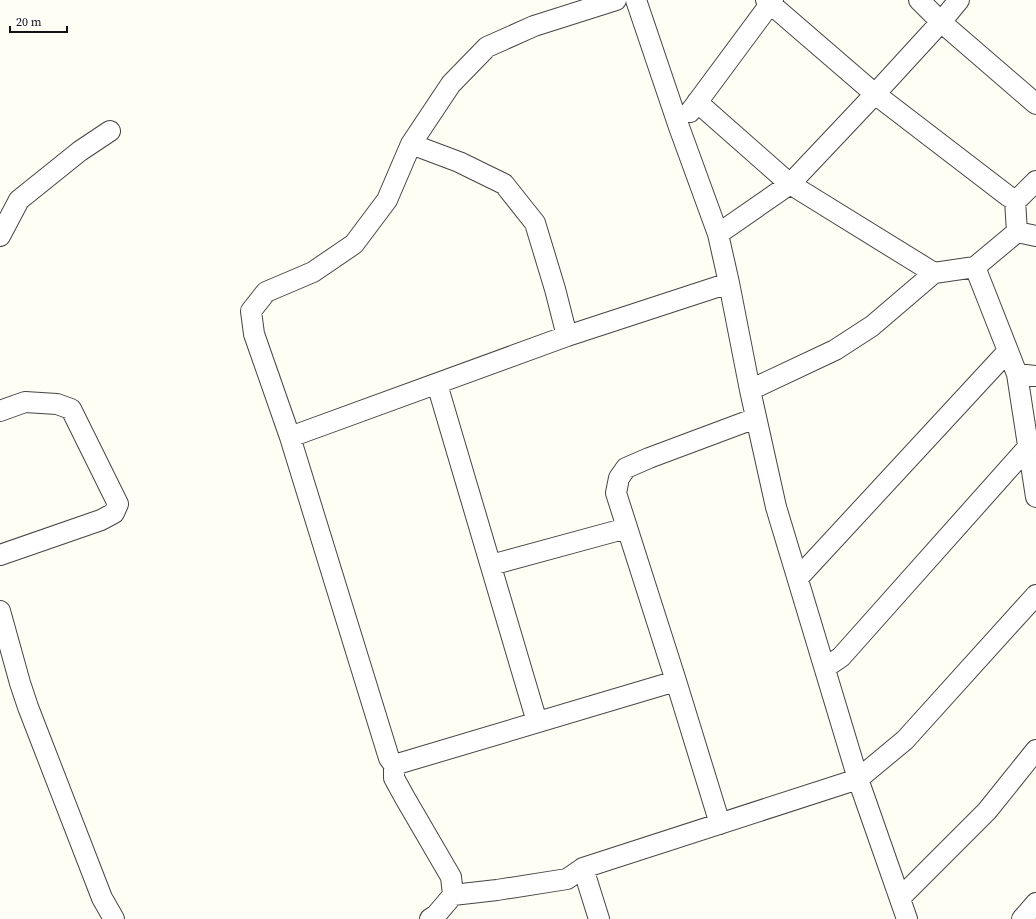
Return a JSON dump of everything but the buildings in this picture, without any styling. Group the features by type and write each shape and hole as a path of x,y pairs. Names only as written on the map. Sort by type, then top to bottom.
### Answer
{"street":[{"path":"453,895 451,877 394,778 394,764 389,758 290,437 254,334 251,311 266,292 313,272 354,244 387,200 412,144 450,84 487,47 534,26 616,0"},
{"path":"636,0 718,234 776,507 858,779 907,919"},
{"path":"919,0 941,22 1036,104"},
{"path":"718,234 790,184 875,94 941,22 959,0"},
{"path":"679,126 770,1 875,94 1015,200 1027,234 976,267 934,273 872,326 835,350 750,390"},
{"path":"697,102 790,184 934,273"},
{"path":"0,236 19,200 80,151 110,131"},
{"path":"412,144 459,162 504,184 535,223 555,289 567,336"},
{"path":"1015,200 1019,198 1036,181"},
{"path":"976,267 1008,352 1026,375 1028,447 1036,497"},
{"path":"290,437 567,336 729,283"},
{"path":"798,578 1008,352"},
{"path":"437,384 537,722"},
{"path":"0,411 25,402 57,404 71,408 118,504 114,513 101,520 0,555"},
{"path":"720,824 616,493 619,478 626,468 756,418"},
{"path":"825,668 841,657 1028,447"},
{"path":"490,565 627,528"},
{"path":"430,919 436,915 453,895 568,879 584,868 858,779 905,740 1036,594"},
{"path":"0,611 28,707 102,898 114,919"},
{"path":"394,764 676,681"},
{"path":"900,898 987,811 1036,750"},
{"path":"584,868 599,919"},
{"path":"1022,919 1036,903"}]}
